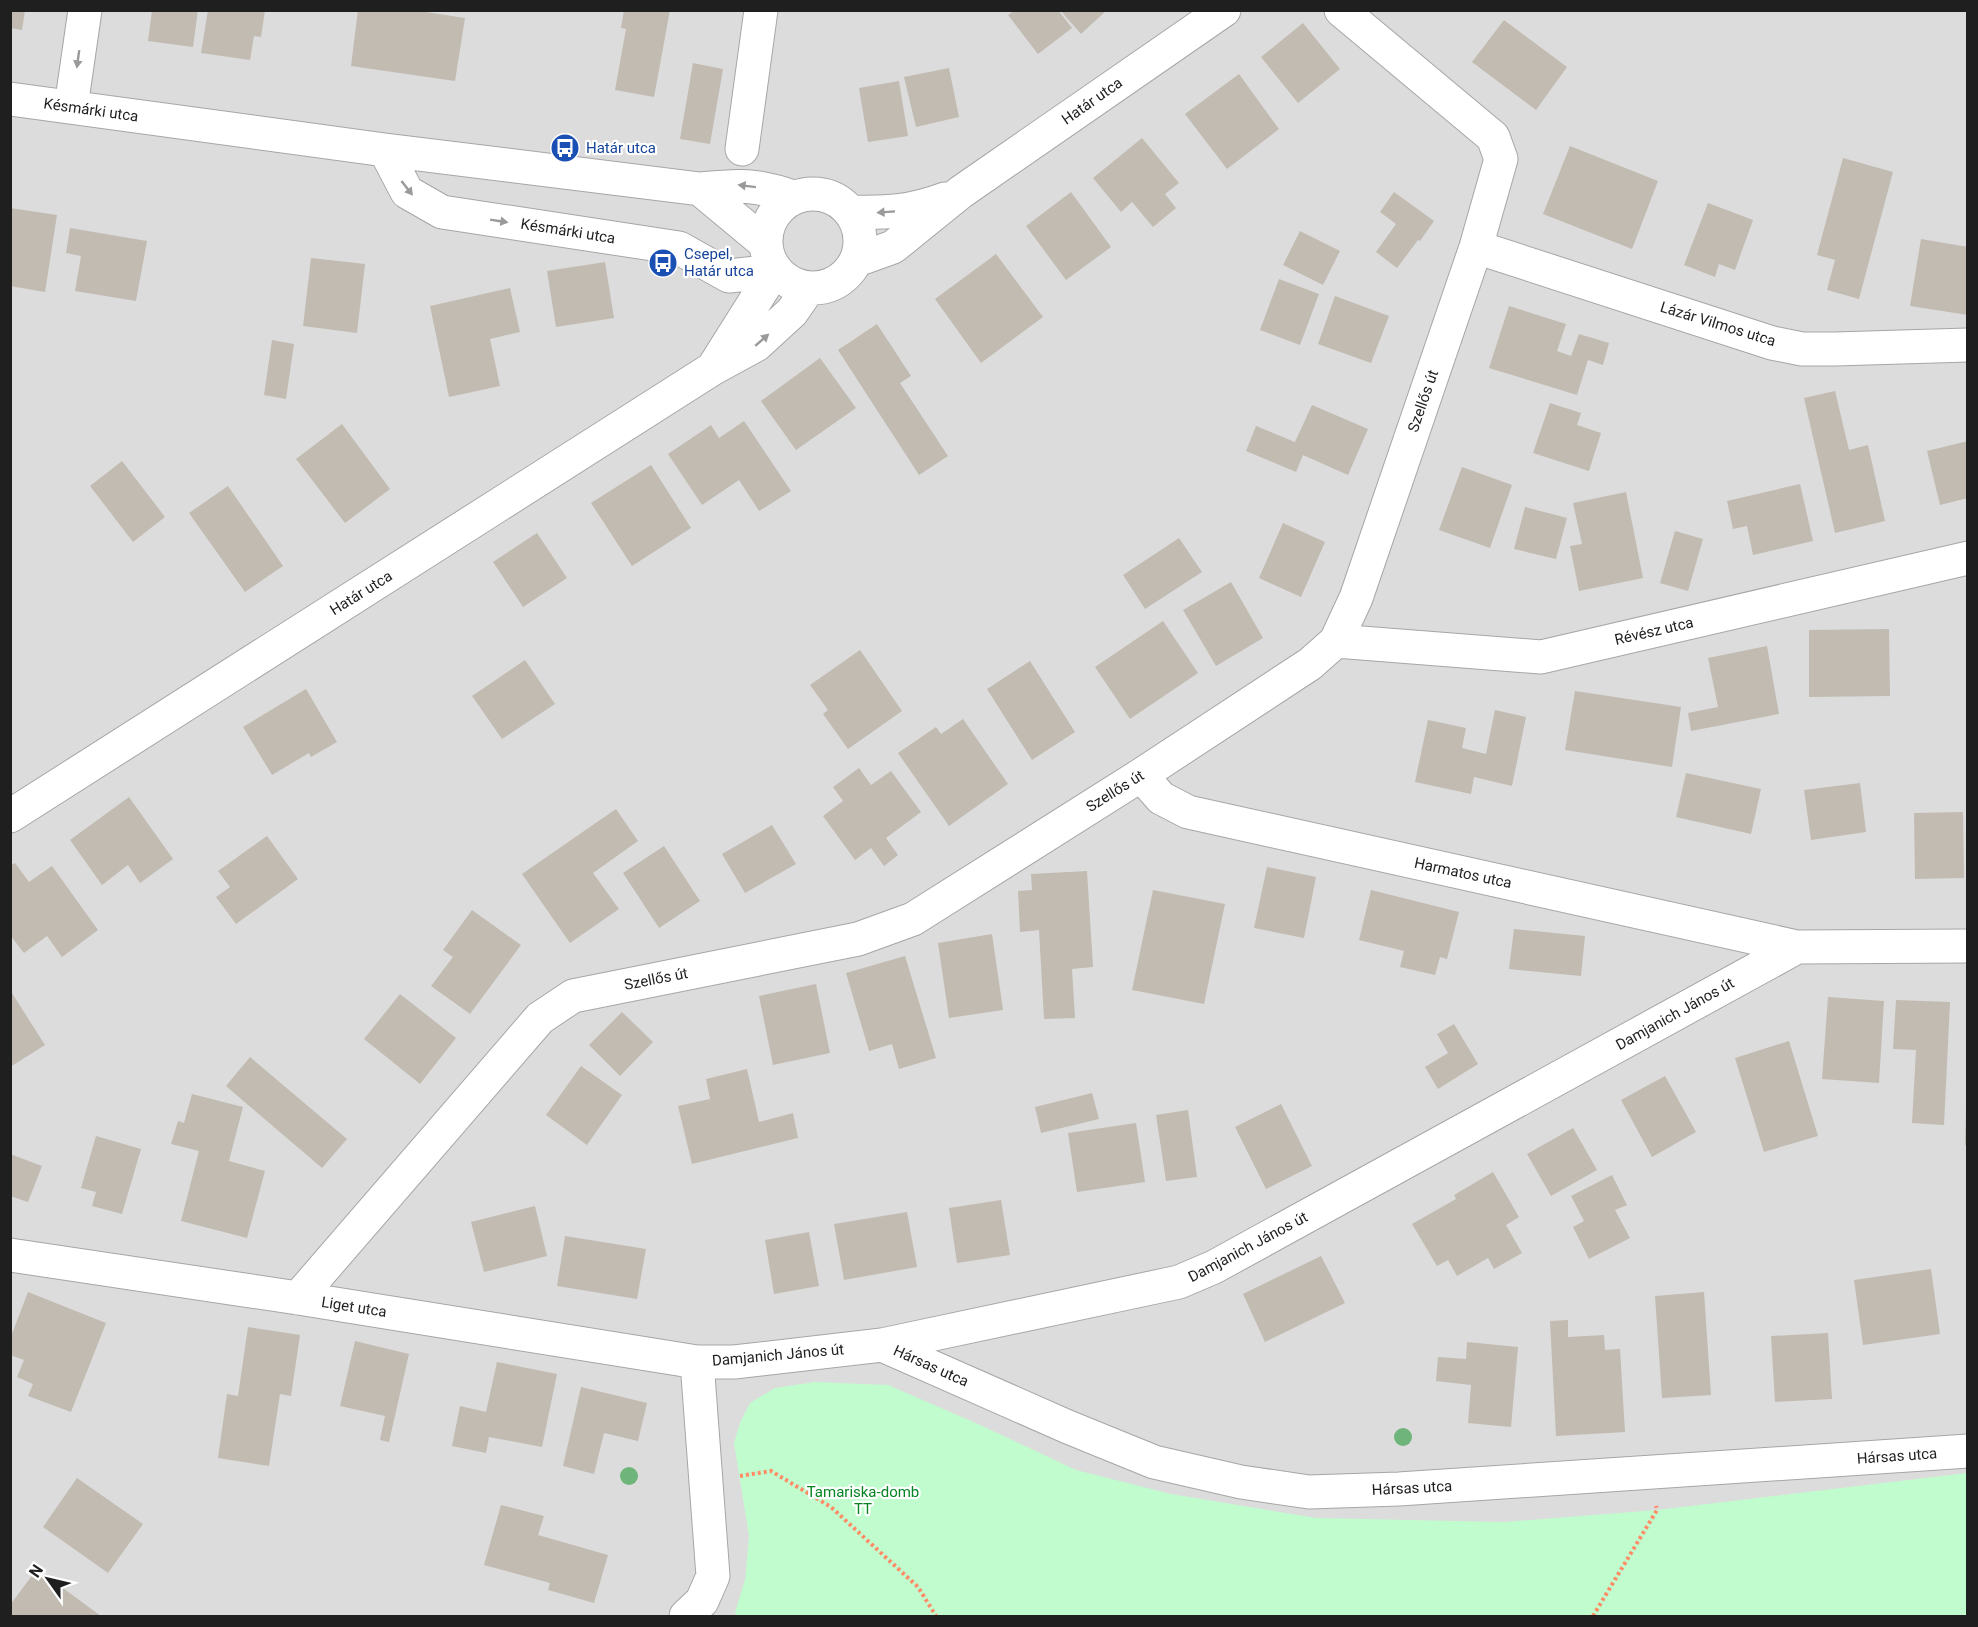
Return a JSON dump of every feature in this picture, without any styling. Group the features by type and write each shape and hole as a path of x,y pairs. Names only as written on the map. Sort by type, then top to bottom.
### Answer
{"street":[{"path":"71,107 85,10"},
{"path":"742,149 760,10"},
{"name":"Határ utca","path":"857,260 893,247 961,192 1224,10"},
{"name":"Szellős út","path":"298,1298 540,1018 573,996 858,939 914,919 1310,664 1336,641 1356,598 1476,248 1501,159 1493,137 1341,10"},
{"name":"Késmárki utca","path":"10,99 385,150 700,189 740,185 770,189 793,197"},
{"name":"Késmárki utca","path":"385,150 407,192 442,212 679,248 729,276 770,257"},
{"path":"700,189 770,257 790,283 808,289 827,286 844,277 857,260 861,244 859,229 850,212 836,201 815,194 793,197 777,209 768,227 770,257"},
{"name":"Határ utca","path":"850,212 884,213 920,209 961,192"},
{"name":"Lázár Vilmos utca","path":"1476,248 1772,343 1792,347 1835,349 1968,345"},
{"name":"Határ utca","path":"712,369 770,257"},
{"name":"Határ utca","path":"10,816 712,369 756,345 792,312 808,289"},
{"name":"Révész utca","path":"1336,641 1541,657 1968,558"},
{"name":"Harmatos utca","path":"1141,774 1161,798 1188,812 1797,947"},
{"name":"Damjanich János út","path":"702,1611 713,1576 697,1362 735,1362 882,1345 1179,1282 1225,1261 1797,947 1968,946"},
{"name":"Liget utca","path":"10,1255 298,1298 697,1362"},
{"name":"Hársas utca","path":"882,1345 1068,1427 1154,1462 1241,1482 1309,1492 1399,1489 1968,1451"}],"path":[{"path":"707,1482 771,1471 831,1507 918,1587 936,1617"},
{"path":"1593,1617 1657,1510"}],"shaded area":[{"path":"11,11 1967,11 1967,1616 11,1616"}],"green space":[{"name":"Tamariska-domb TT","path":"815,1382 888,1385 1076,1470 1171,1494 1316,1518 1504,1522 1657,1510 1967,1473 1967,1616 737,1616 735,1612 745,1580 749,1536 734,1443 740,1423 750,1403 775,1388"}],"building":[{"path":"10,10 25,10 22,30 10,28"},
{"path":"152,10 198,10 193,47 148,41"},
{"path":"208,10 265,10 261,37 254,36 250,60 201,53"},
{"path":"358,10 413,10 465,18 455,81 351,66"},
{"path":"624,10 670,10 654,97 615,90 626,29 621,28"},
{"path":"1015,10 1058,10 1072,28 1038,54 1008,15"},
{"path":"1060,10 1107,10 1081,34"},
{"path":"1504,20 1567,67 1536,110 1472,62"},
{"path":"1303,23 1340,69 1298,103 1261,57"},
{"path":"693,63 723,69 710,144 680,139"},
{"path":"949,68 959,117 916,127 904,77"},
{"path":"1239,74 1279,129 1227,169 1185,114"},
{"path":"899,81 908,136 868,142 859,88"},
{"path":"1142,138 1179,183 1165,194 1176,208 1153,227 1132,202 1121,212 1093,178"},
{"path":"1570,146 1658,181 1632,249 1543,214"},
{"path":"1843,158 1893,172 1859,299 1827,290 1835,260 1817,255"},
{"path":"1071,192 1111,247 1066,280 1026,226"},
{"path":"1394,192 1434,221 1397,268 1376,252 1396,224 1380,212"},
{"path":"1708,203 1753,220 1735,270 1719,264 1715,277 1684,265"},
{"path":"10,208 57,215 45,292 10,286"},
{"path":"70,228 147,241 136,301 75,291 81,256 66,253"},
{"path":"1300,231 1340,251 1323,285 1283,265"},
{"path":"1921,239 1968,247 1968,315 1910,306"},
{"path":"996,254 1043,317 981,363 935,299"},
{"path":"311,258 365,264 357,333 303,326"},
{"path":"605,262 614,318 556,327 547,271"},
{"path":"1279,279 1319,294 1300,345 1260,330"},
{"path":"510,288 520,332 490,339 500,386 449,397 430,306"},
{"path":"1335,296 1389,316 1371,363 1318,344"},
{"path":"1509,306 1566,324 1557,351 1571,356 1579,334 1609,343 1603,365 1588,360 1577,395 1489,368"},
{"path":"877,324 911,376 900,383 948,456 919,475 838,350"},
{"path":"272,340 294,344 286,399 264,395"},
{"path":"820,358 856,408 796,450 761,401"},
{"path":"1835,391 1849,450 1868,445 1885,521 1835,533 1804,398"},
{"path":"1550,403 1581,413 1577,425 1601,433 1589,471 1533,453"},
{"path":"1312,405 1368,429 1348,475 1303,455 1296,472 1246,451 1256,426 1295,442"},
{"path":"744,421 791,491 759,511 739,480 702,505 668,454 711,425 719,438"},
{"path":"342,424 390,489 345,523 296,459"},
{"path":"1968,441 1968,498 1940,505 1927,451"},
{"path":"122,461 165,517 133,542 90,486"},
{"path":"651,465 691,528 632,566 591,503"},
{"path":"1462,467 1512,485 1490,548 1439,530"},
{"path":"1800,484 1813,541 1753,555 1747,526 1733,529 1727,501"},
{"path":"228,486 283,566 245,592 189,513"},
{"path":"1626,492 1643,578 1579,591 1570,546 1582,544 1573,503"},
{"path":"1525,507 1567,518 1556,559 1514,549"},
{"path":"1283,523 1325,542 1301,597 1259,578"},
{"path":"1675,531 1703,539 1688,591 1660,583"},
{"path":"537,533 567,578 523,607 493,562"},
{"path":"1179,538 1202,572 1145,609 1123,575"},
{"path":"1231,582 1263,638 1216,666 1183,610"},
{"path":"1163,621 1198,673 1130,719 1095,667"},
{"path":"1889,629 1890,696 1809,697 1809,630"},
{"path":"1767,646 1779,714 1691,731 1688,713 1718,707 1708,658"},
{"path":"860,650 902,711 848,749 823,714 828,710 810,685"},
{"path":"525,660 555,704 502,739 472,696"},
{"path":"1030,661 1075,732 1032,760 987,689"},
{"path":"306,689 337,742 311,757 309,753 272,775 243,727"},
{"path":"1575,691 1681,707 1672,767 1565,750"},
{"path":"1495,710 1526,717 1512,786 1474,777 1471,794 1415,782 1428,720 1466,728 1462,748 1486,754"},
{"path":"963,719 1008,784 949,826 898,753 936,727 941,734"},
{"path":"859,768 871,785 891,771 921,812 886,838 898,855 884,866 871,848 855,860 823,816 843,801 833,787"},
{"path":"1686,773 1761,789 1751,834 1676,817"},
{"path":"1860,783 1866,832 1811,840 1804,790"},
{"path":"129,797 173,859 140,883 128,865 102,885 70,840"},
{"path":"616,809 638,841 593,873 619,909 570,943 522,874"},
{"path":"1963,812 1964,878 1915,879 1914,813"},
{"path":"772,825 796,864 745,893 722,854"},
{"path":"267,836 298,879 236,924 216,897 230,887 218,871"},
{"path":"664,846 700,901 659,928 623,873"},
{"path":"15,863 29,882 52,866 98,930 62,957 47,936 24,953 10,935 10,866"},
{"path":"1267,867 1316,877 1304,938 1254,928"},
{"path":"1087,871 1093,967 1072,969 1075,1018 1044,1019 1039,930 1020,932 1018,891 1032,890 1031,874"},
{"path":"1153,890 1225,904 1204,1004 1132,990"},
{"path":"1371,890 1459,912 1447,959 1440,957 1435,975 1400,967 1404,951 1359,940"},
{"path":"472,910 521,945 470,1014 431,986 453,957 443,950"},
{"path":"1514,929 1585,936 1581,976 1509,969"},
{"path":"992,934 1003,1010 949,1018 938,943"},
{"path":"905,956 936,1058 899,1069 892,1044 869,1051 846,973"},
{"path":"816,984 830,1053 773,1065 759,996"},
{"path":"10,990 45,1045 10,1067"},
{"path":"400,994 456,1038 420,1084 364,1039"},
{"path":"1828,997 1884,1001 1879,1083 1822,1079"},
{"path":"1896,1000 1950,1002 1944,1125 1912,1123 1916,1050 1893,1049"},
{"path":"622,1012 653,1042 620,1076 589,1045"},
{"path":"1454,1024 1478,1064 1438,1089 1425,1067 1448,1053 1437,1034"},
{"path":"1789,1041 1818,1136 1764,1152 1735,1058"},
{"path":"250,1057 347,1139 322,1168 226,1086"},
{"path":"581,1066 622,1095 587,1145 546,1115"},
{"path":"747,1069 759,1122 793,1113 798,1138 692,1164 678,1106 710,1099 706,1079"},
{"path":"1665,1076 1696,1132 1652,1157 1621,1100"},
{"path":"1092,1093 1099,1119 1041,1133 1035,1107"},
{"path":"192,1094 243,1107 229,1161 265,1171 247,1238 181,1221 199,1151 171,1144 178,1121 184,1123"},
{"path":"1281,1104 1312,1166 1266,1189 1235,1127"},
{"path":"1966,1105 1968,1105 1968,1145 1965,1145"},
{"path":"1188,1110 1197,1177 1166,1181 1156,1115"},
{"path":"1136,1123 1145,1182 1077,1192 1068,1133"},
{"path":"1573,1128 1597,1170 1551,1196 1527,1154"},
{"path":"96,1136 141,1149 122,1214 92,1206 96,1192 81,1188"},
{"path":"10,1154 42,1166 28,1202 10,1196"},
{"path":"1493,1172 1519,1217 1506,1225 1522,1253 1494,1269 1488,1258 1457,1276 1448,1260 1437,1266 1412,1224 1456,1199 1454,1195"},
{"path":"1612,1175 1627,1205 1615,1210 1630,1238 1589,1259 1573,1227 1584,1221 1571,1196"},
{"path":"1001,1200 1010,1255 957,1263 949,1208"},
{"path":"535,1206 547,1256 484,1272 471,1222"},
{"path":"907,1212 917,1267 844,1280 834,1224"},
{"path":"809,1232 819,1286 774,1294 765,1240"},
{"path":"565,1236 646,1249 637,1299 557,1286"},
{"path":"1321,1256 1345,1303 1265,1342 1243,1294"},
{"path":"1931,1269 1940,1334 1863,1345 1854,1280"},
{"path":"28,1292 106,1323 71,1412 28,1396 33,1384 17,1377 24,1360 10,1355 10,1339"},
{"path":"1704,1292 1711,1395 1662,1398 1655,1296"},
{"path":"1568,1320 1568,1337 1604,1335 1605,1350 1620,1349 1625,1432 1556,1436 1550,1321"},
{"path":"248,1327 300,1335 291,1396 280,1394 269,1466 218,1458 227,1394 238,1396"},
{"path":"1828,1333 1832,1399 1775,1402 1771,1336"},
{"path":"355,1341 409,1354 389,1442 380,1440 385,1416 340,1406"},
{"path":"1467,1342 1518,1347 1511,1427 1468,1423 1471,1385 1436,1381 1438,1357 1466,1359"},
{"path":"497,1362 557,1374 542,1447 489,1437 486,1453 452,1446 460,1406 486,1412"},
{"path":"581,1387 647,1403 638,1441 604,1433 594,1474 563,1466"},
{"path":"77,1478 143,1524 108,1573 43,1527"},
{"path":"501,1505 544,1516 538,1535 608,1555 594,1603 548,1590 550,1583 484,1565"},
{"path":"37,1569 101,1616 10,1616 10,1605"}],"place":[{"name":"Határ utca","path":"565,148"},
{"name":"Csepel, Határ utca","path":"663,263"}]}
